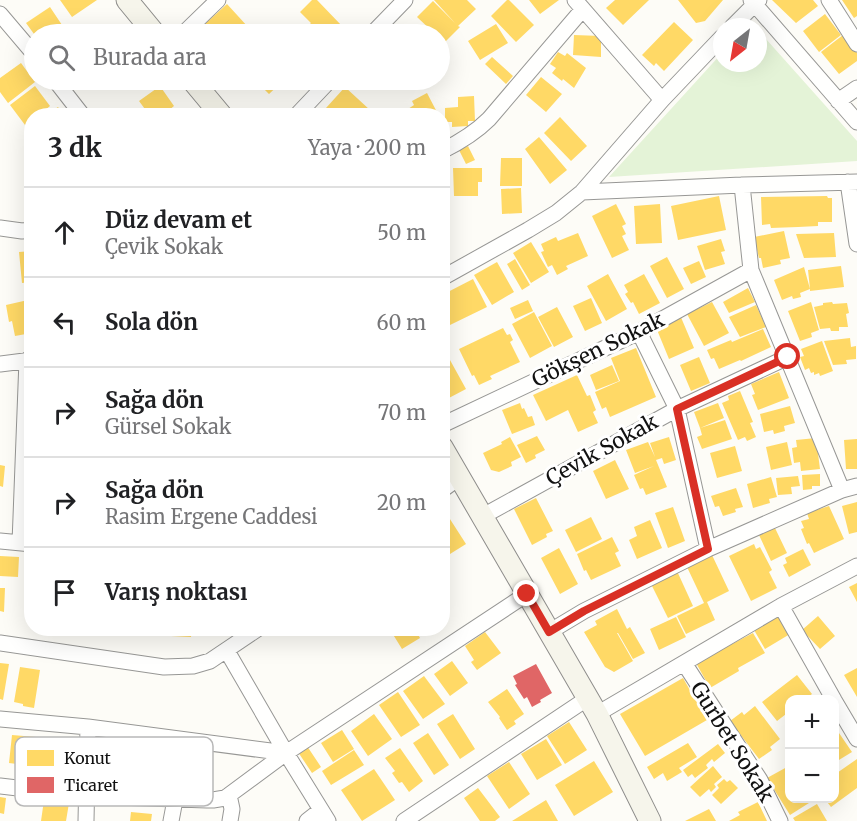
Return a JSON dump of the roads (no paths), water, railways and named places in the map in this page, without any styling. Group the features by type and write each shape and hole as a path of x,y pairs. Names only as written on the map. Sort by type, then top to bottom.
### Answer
{"main road":[{"path":"127,0 147,24"},
{"path":"200,90 215,108"},
{"path":"450,460 592,706 650,821"}],"street":[{"path":"193,24 218,0"},
{"path":"382,24 405,0"},
{"path":"829,0 857,44"},
{"path":"740,18 754,1 857,122"},
{"path":"450,147 467,138 489,119 579,4 662,99"},
{"path":"0,14 24,42"},
{"path":"450,274 556,213 582,192 662,99 713,46"},
{"path":"838,101 857,88"},
{"path":"62,90 76,108"},
{"path":"304,108 321,90"},
{"path":"582,192 852,182 857,244"},
{"path":"549,632 584,611 708,549 850,488 788,357 751,270 742,185"},
{"path":"0,228 24,231"},
{"name":"Gökşen Sokak","path":"450,421 639,332 751,270"},
{"path":"639,332 677,409 708,549"},
{"name":"Çevik Sokak","path":"483,516 677,409 788,357"},
{"path":"0,364 24,361"},
{"path":"450,484 460,477"},
{"path":"0,541 24,544"},
{"path":"404,821 592,706 684,663 781,606 857,566"},
{"path":"213,800 229,795 286,753 527,594"},
{"path":"781,606 831,695"},
{"path":"0,643 164,667 184,667 210,661 248,636"},
{"path":"227,651 325,815 307,821"},
{"name":"Gurbet Sokak","path":"684,663 760,780 780,821"},
{"path":"839,708 857,739"},
{"path":"0,719 164,737"},
{"path":"88,727 88,737"},
{"path":"213,743 286,753"},
{"path":"0,786 15,788"},
{"path":"229,795 230,821"},
{"path":"171,821 174,806"}]}
